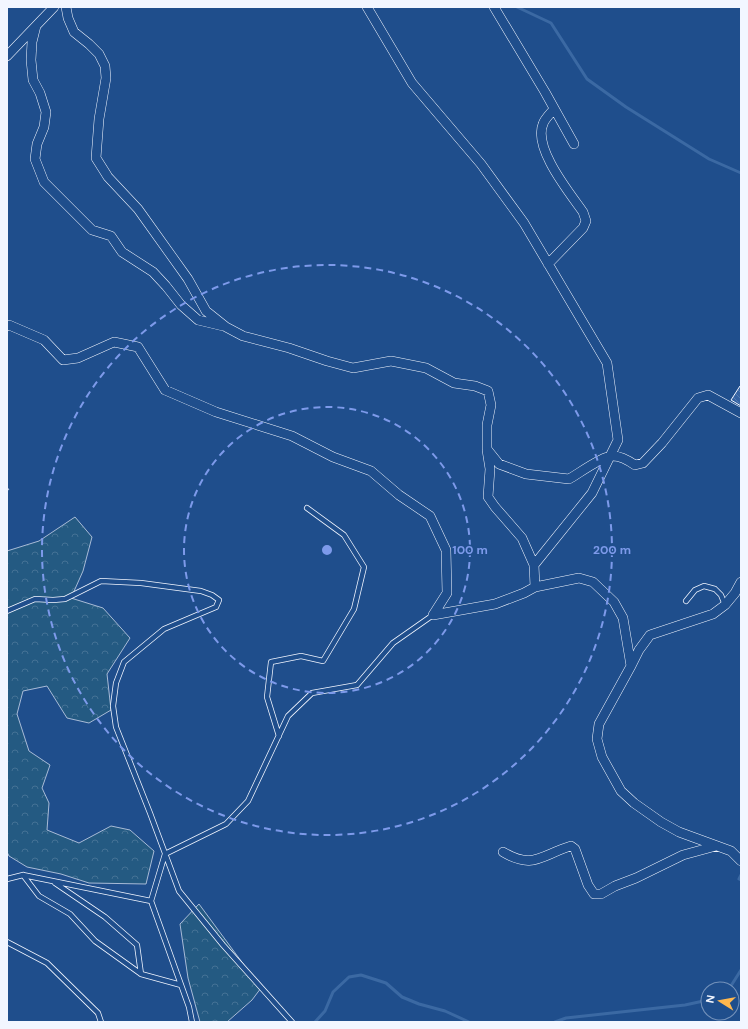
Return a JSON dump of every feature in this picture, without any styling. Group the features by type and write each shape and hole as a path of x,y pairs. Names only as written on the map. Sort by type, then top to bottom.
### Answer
{"street":[{"path":"7,56 54,7"},
{"path":"66,7 68,18 74,32 99,54 106,66 106,78 99,119 96,158 108,177 138,209 188,279 206,311 226,327 243,336 289,348 327,361 353,368 391,361 426,368 454,383 475,386 488,391 491,405 487,425 487,449 490,469 488,497 522,538 534,565 535,587"},
{"path":"368,7 412,83 481,164 524,223 608,363 618,440 592,493 534,565"},
{"path":"494,7 511,33 574,144"},
{"path":"36,26 32,42 31,60 33,80 40,93 46,112 44,127 37,144 36,158 44,182 92,230 111,236 122,252 153,272 181,305 198,320 226,327"},
{"path":"548,264 583,228 586,221 583,212 549,162 540,137 543,123 554,109"},
{"path":"7,326 10,325 44,340 63,360 78,358 114,342 138,347 165,390 216,412 292,436 333,457 371,471 399,495 430,516 446,550 447,593 433,615"},
{"path":"487,449 499,464 526,474 569,479 590,465 611,456 626,459 634,465 643,463 662,443 698,398 708,395 741,413"},
{"path":"433,615 495,604 524,593 535,587 579,578 592,582 614,602 623,618 632,666"},
{"path":"741,582 735,593 725,605 713,614 650,635 639,650 632,666 599,724 597,739 602,757 621,791 634,803 661,822 680,832 731,851 741,861"},
{"path":"502,852 512,858 522,861 535,860 571,846 575,850 588,885 594,894 601,894 615,886 636,878 683,855 716,846"}],"lane":[{"path":"278,736 267,697 271,662 301,656 323,661 354,609 364,567 344,535 307,508"},
{"path":"7,611 35,599 65,599 101,581 141,583 201,591 212,595 219,600 216,606 164,629 124,662 116,683 113,706 116,727 179,891 223,945 292,1022"},
{"path":"686,601 695,590 704,586 715,589 721,595 725,605"},
{"path":"192,1022 189,1007 151,901 165,854 226,824 248,800 288,716 312,693 357,685 393,643 433,615"},
{"path":"7,879 24,875 151,901"},
{"path":"24,875 39,896 70,914 95,942 141,974 181,986"},
{"path":"52,881 105,917 137,945 141,974"},
{"path":"7,942 47,963 98,1013 101,1022"}],"green space":[{"path":"75,517 92,537 83,571 71,598 103,608 130,638 107,674 111,710 89,723 67,718 47,686 23,691 17,714 29,751 50,765 42,788 49,803 47,830 79,843 111,826 130,830 154,851 146,884 89,883 61,874 27,867 9,856 7,852 7,551 39,541"},
{"path":"199,904 261,988 252,1000 227,1022 200,1022 188,978 180,924"}],"building":[{"path":"741,386 741,406 731,400"}],"waterway":[{"path":"517,7 551,23 587,79 626,107 709,159 741,173"},
{"path":"741,875 739,879 741,880"},
{"path":"734,981 741,970"},
{"path":"315,1022 325,1011 333,992 349,977 361,975 386,983 402,997 419,1004 445,1011 469,1022"},
{"path":"555,1022 566,1018 685,1005 700,1002"}]}
